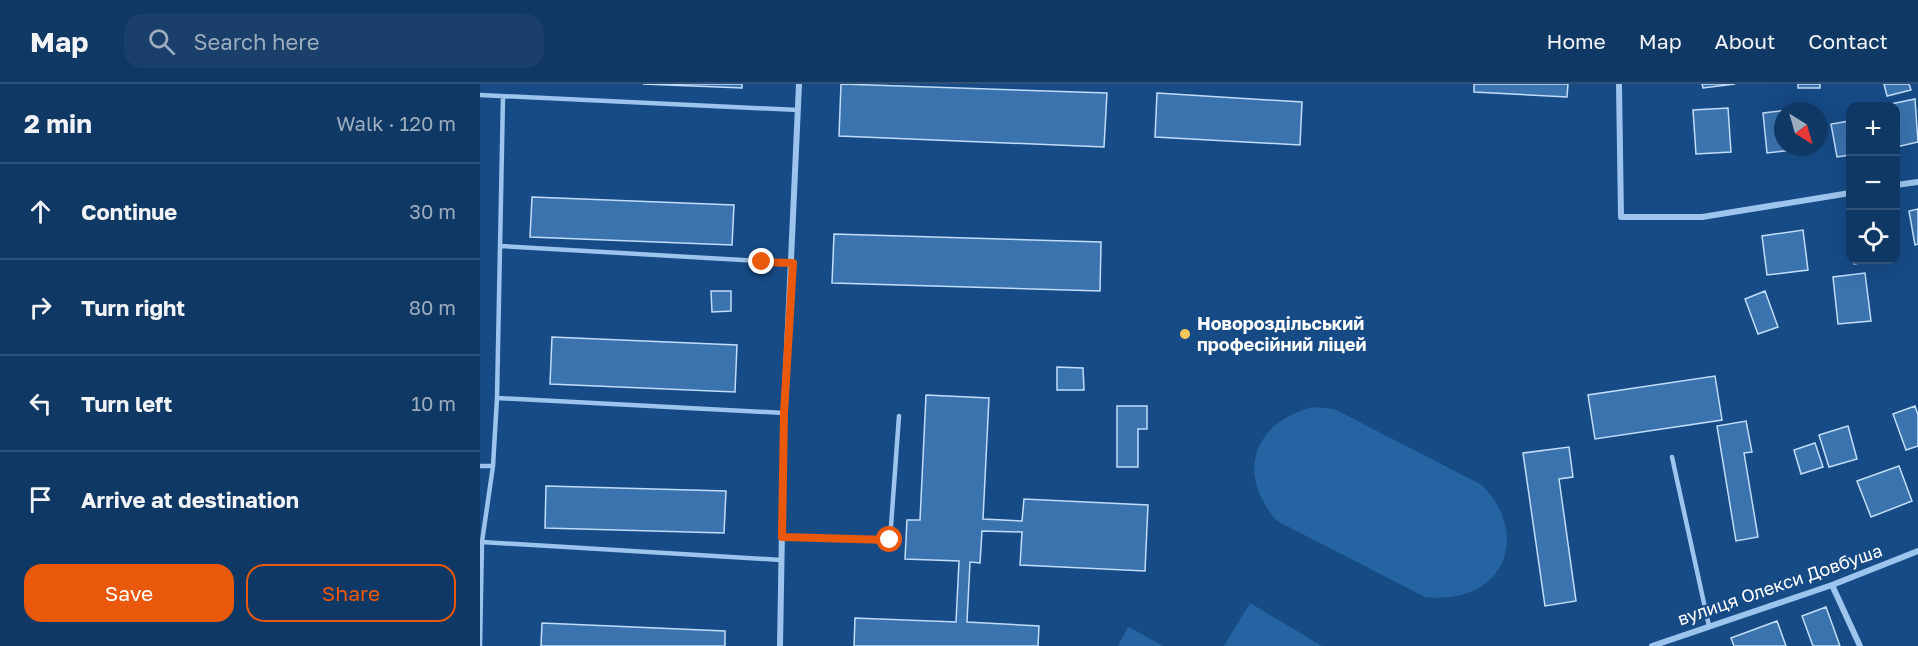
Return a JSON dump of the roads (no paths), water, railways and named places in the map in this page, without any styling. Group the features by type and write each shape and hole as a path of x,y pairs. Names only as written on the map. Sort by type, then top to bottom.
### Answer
{"street":[{"path":"780,646 784,413 793,263 799,84"},
{"path":"1619,84 1621,217 1702,217 1846,194"},
{"path":"1900,184 1918,182"},
{"name":"вулиця Олекси Довбуша","path":"1652,646 1832,585 1918,551"},
{"path":"1832,585 1860,646"}],"lane":[{"path":"480,95 798,110"},
{"path":"480,646 482,542 493,466 497,398 503,97"},
{"path":"501,246 793,263"},
{"path":"497,398 784,413"},
{"path":"782,537 890,540 899,416"},
{"path":"1672,457 1709,626"},
{"path":"480,466 493,466"},
{"path":"482,542 781,560"}],"place":[{"name":"Новороздільський професійний ліцей","path":"1185,334"}]}
